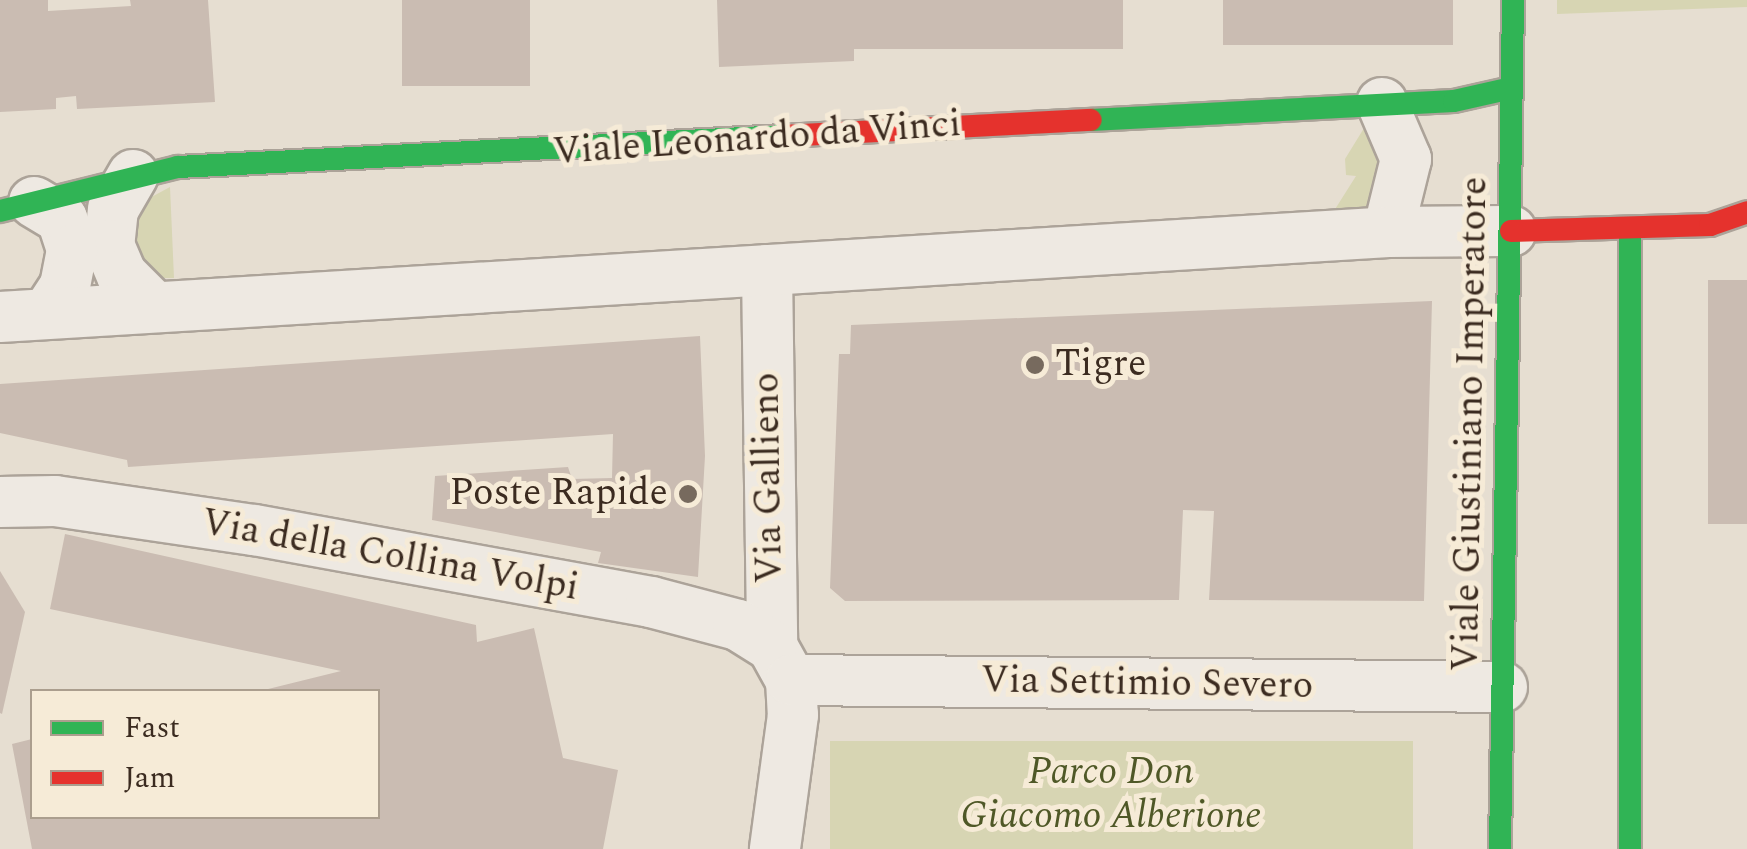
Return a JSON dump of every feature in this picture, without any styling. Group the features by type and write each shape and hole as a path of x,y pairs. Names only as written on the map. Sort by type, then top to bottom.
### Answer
{"street":[{"name":"Viale Giustiniano Imperatore","path":"1500,849 1513,0"},
{"name":"Viale Leonardo da Vinci","path":"17,207 133,175 1454,101 1511,88"},
{"path":"1382,103 1406,159 1388,232"},
{"path":"133,175 114,210 109,245 122,274 151,304"},
{"name":"Viale Leonardo da Vinci","path":"17,207 62,219 72,250 65,286 49,312"},
{"path":"1710,225 1747,212"},
{"path":"0,317 151,304 1388,232 1747,224"},
{"path":"1630,229 1630,849"},
{"name":"Via Gallieno","path":"766,270 782,663 790,761 774,849"},
{"name":"Via della Collina Volpi","path":"0,502 55,500 255,530 651,602 738,625 782,663"},
{"name":"Via Settimio Severo","path":"782,663 1502,687"}],"green space":[{"path":"1557,0 1747,0 1747,7 1557,14"},
{"path":"1369,120 1382,133 1377,211 1332,214 1356,176 1346,175 1345,159"},
{"path":"170,187 174,278 154,278 139,269 125,218 133,207"},
{"name":"Parco Don Giacomo Alberione","path":"830,741 1413,741 1413,849 830,849"}],"building":[{"path":"0,0 48,0 48,11 131,6 130,0 208,0 215,102 77,109 76,96 56,98 56,109 0,112"},
{"path":"402,0 530,0 530,86 402,86"},
{"path":"717,0 1123,0 1123,49 854,49 854,61 719,67"},
{"path":"1223,0 1453,0 1453,45 1223,45"},
{"path":"1708,280 1747,280 1747,524 1708,524"},
{"path":"1432,301 1424,601 1209,600 1214,511 1183,510 1179,600 845,601 830,588 839,354 850,354 851,325"},
{"path":"700,336 705,456 698,577 598,563 601,552 432,520 435,476 568,467 572,479 612,478 613,434 128,467 127,460 0,433 0,384"},
{"path":"65,534 476,625 477,642 534,628 563,758 618,770 603,849 32,849 12,744 30,740 30,819 380,819 380,689 268,689 341,671 50,609"},
{"path":"0,571 25,612 2,714 0,713"}],"traffic: fast":[{"path":"1500,849 1513,0"},
{"path":"1091,120 1454,101 1511,88"},
{"path":"0,211 178,167 784,136"},
{"path":"1630,229 1630,849"}],"traffic: jam":[{"path":"784,136 1091,120"},
{"path":"1511,231 1710,225 1747,212"}],"place":[{"name":"Tigre","path":"1035,365"},
{"name":"Poste Rapide","path":"688,494"}]}
